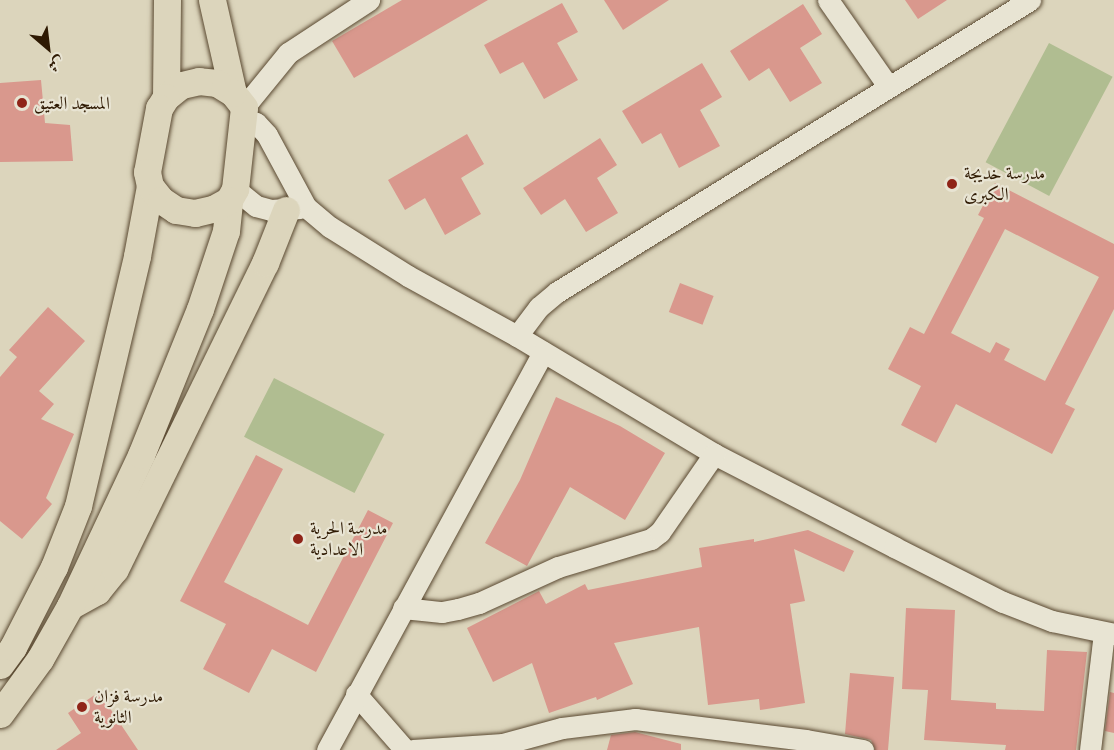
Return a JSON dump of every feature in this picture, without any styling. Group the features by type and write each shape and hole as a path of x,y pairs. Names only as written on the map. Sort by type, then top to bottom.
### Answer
{"main road":[{"path":"166,97 168,0"},
{"path":"0,714 40,659 70,606 141,455 200,309 226,231 232,195 240,106 212,0"},
{"path":"0,665 13,647 54,567 78,506 137,256 150,186 147,172 159,108 166,97 181,85 199,81 217,83 240,106"},
{"path":"150,186 161,200 177,210 195,213 213,209 232,195"},
{"path":"70,606 97,591 116,569 265,263 296,209"}],"street":[{"path":"296,209 267,135 240,106 288,53 369,0"},
{"path":"828,0 888,86"},
{"path":"517,336 539,308 557,292 1030,0"},
{"path":"232,195 256,206 296,209 330,227 408,276 517,336 714,454 1003,602 1052,621 1109,634 1090,750"},
{"path":"327,750 543,352"},
{"path":"403,608 442,612 458,609 479,603 558,567 651,539 660,532 714,454"},
{"path":"356,694 405,750"},
{"path":"413,750 508,747 562,728 635,719 806,740 863,750"}],"green space":[{"path":"1049,43 1113,77 1049,196 986,162"},
{"path":"274,378 384,434 355,493 244,437"}],"building":[{"path":"402,0 488,0 354,78 332,41"},
{"path":"604,0 669,0 623,30"},
{"path":"905,0 947,0 918,19"},
{"path":"562,3 578,32 557,43 578,80 544,99 523,62 500,74 484,45"},
{"path":"803,4 822,34 800,48 822,83 790,102 769,68 749,81 730,51"},
{"path":"702,63 722,97 700,110 720,146 679,168 661,133 642,144 622,111"},
{"name":"المسجد العتيق","path":"41,80 45,123 70,125 73,161 0,162 0,83"},
{"path":"467,134 484,164 461,178 481,214 445,235 425,198 405,210 388,180"},
{"path":"600,138 617,165 597,178 618,213 586,232 565,199 541,215 523,188"},
{"path":"995,183 1114,244 1114,309 1065,404 1075,409 1052,454 956,404 936,443 901,425 921,386 888,369 910,327 924,334 984,218 978,215","holes":["1005,229 1099,277 1045,381 1004,360 1010,349 996,342 990,353 951,333"]},
{"path":"680,283 714,296 702,325 669,312"},
{"path":"48,307 85,341 39,391 54,404 41,419 74,434 46,498 52,504 22,539 0,521 0,377 17,357 9,350"},
{"path":"556,397 620,426 665,453 625,520 570,487 527,566 485,543 520,480"},
{"path":"256,455 283,469 224,582 308,625 368,510 393,523 316,672 272,649 249,693 203,669 226,624 180,601"},
{"path":"808,530 854,551 844,572 794,549 805,601 790,604 805,703 760,710 759,699 708,705 699,627 614,643 633,684 597,700 596,697 549,713 532,663 493,682 467,628 539,591 546,604 585,584 588,590 702,567 699,548 754,539 754,542"},
{"path":"906,608 955,610 951,700 996,703 996,709 1044,711 1047,650 1087,652 1076,750 1005,750 1006,745 924,740 928,690 902,689"},
{"path":"850,673 894,677 888,750 875,750 871,740 845,734"},
{"path":"99,692 138,750 56,750 81,733 68,713"},
{"path":"1110,692 1114,693 1114,733 1105,731"},
{"path":"635,732 681,744 681,750 607,750 611,735"}],"place":[{"name":"المسجد العتيق","path":"22,103"},
{"name":"مدرسة خديجة الكبرى","path":"952,184"},
{"name":"مدرسة الحرية الاعدادية","path":"298,539"},
{"name":"مدرسة فزان الثانوية","path":"82,707"}]}
